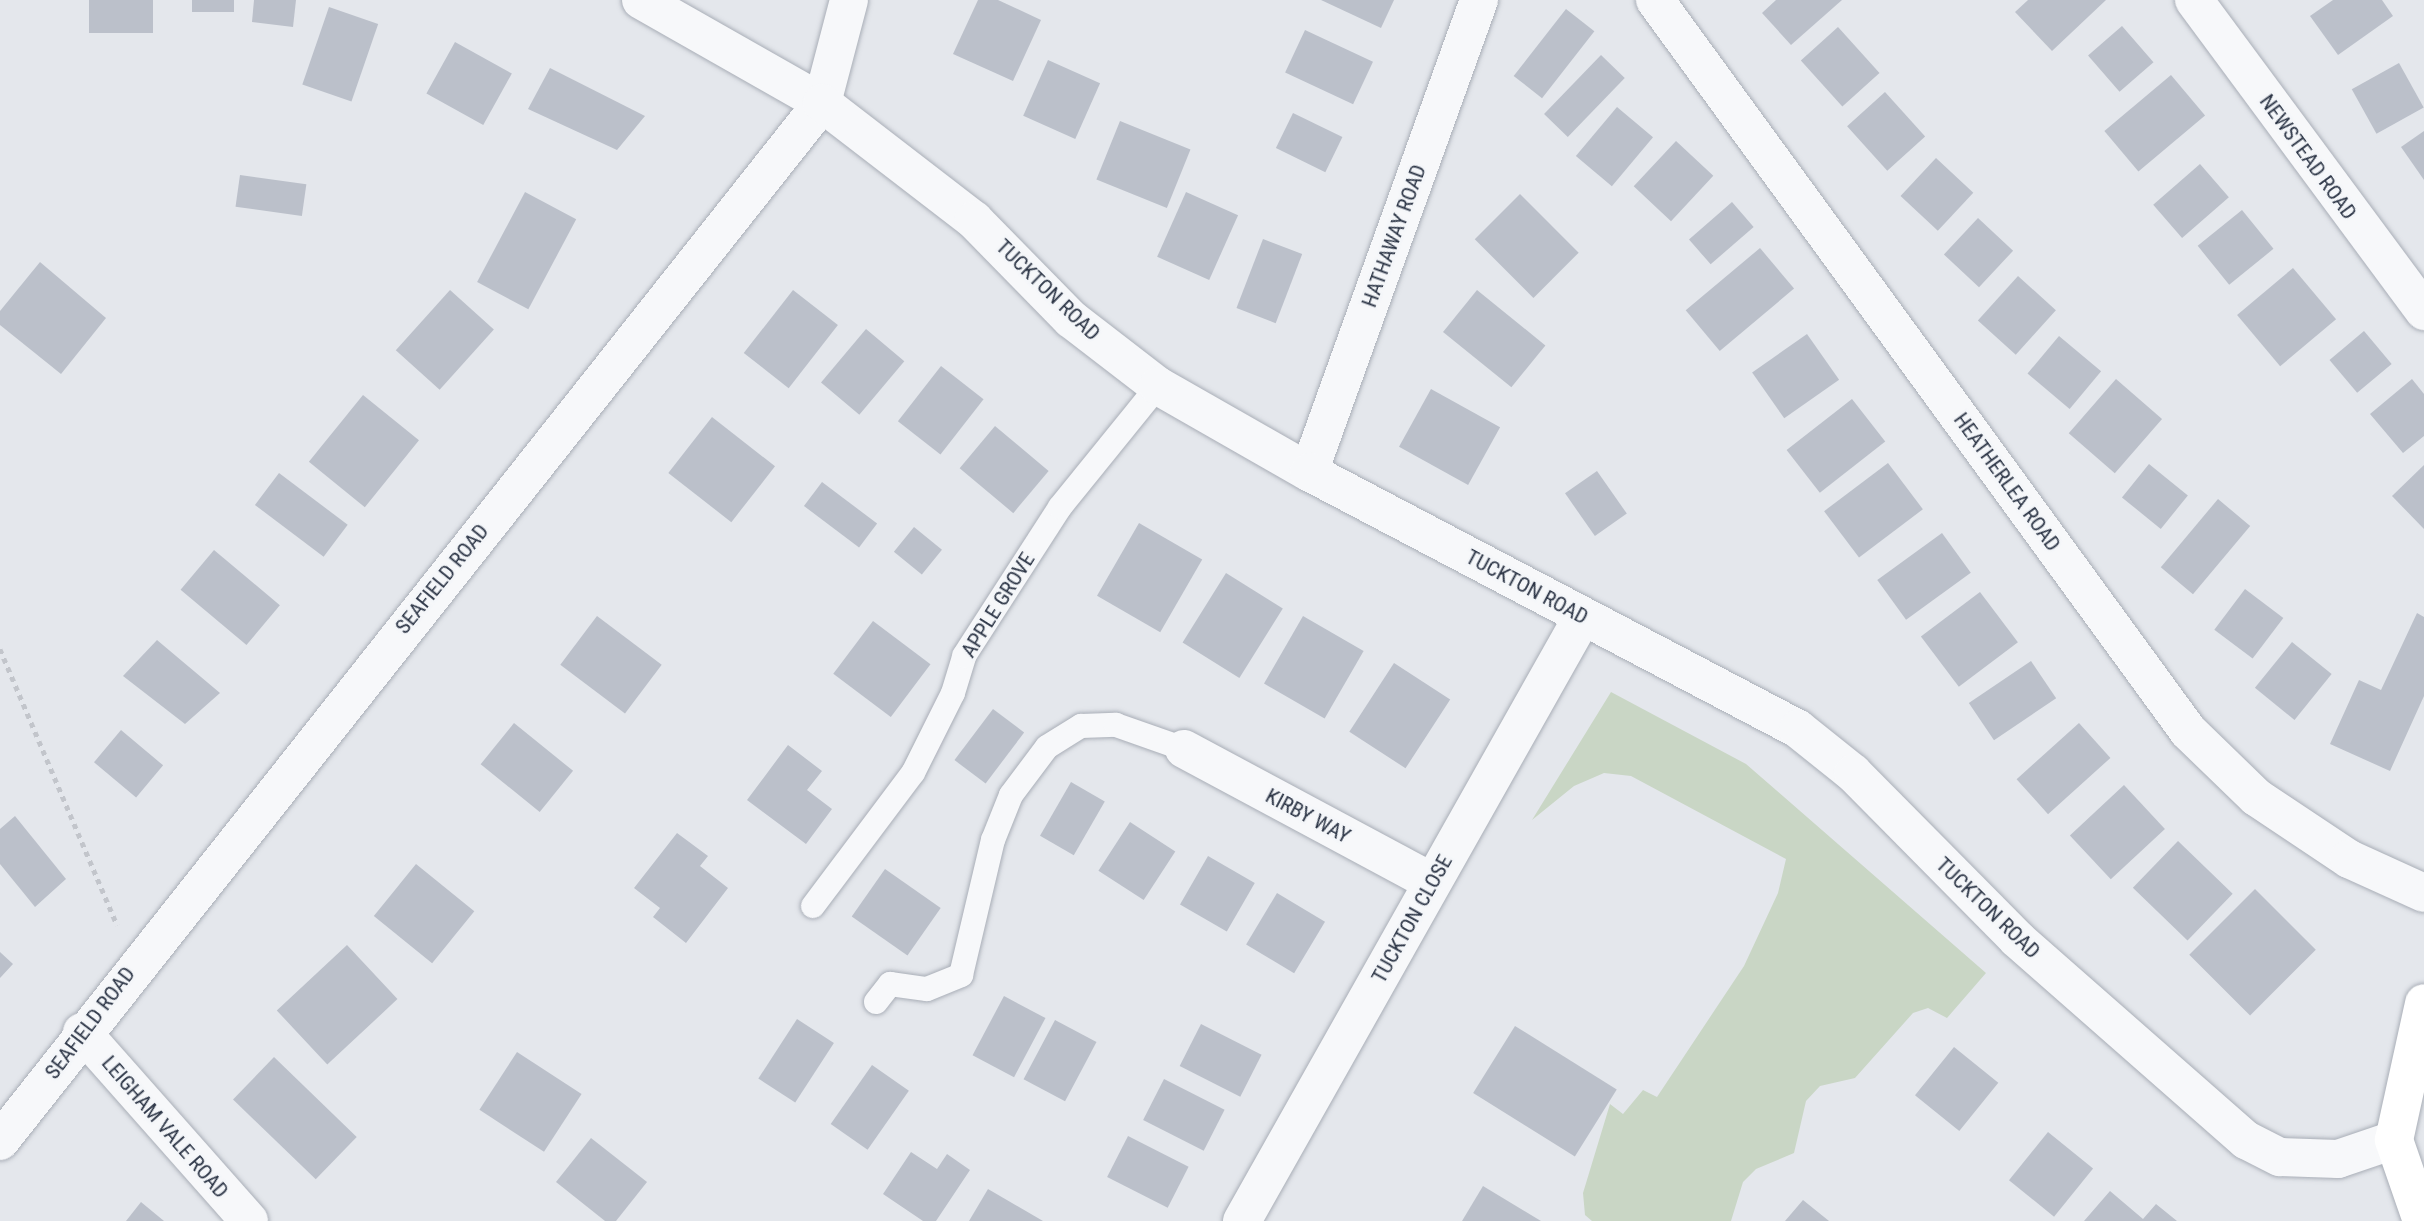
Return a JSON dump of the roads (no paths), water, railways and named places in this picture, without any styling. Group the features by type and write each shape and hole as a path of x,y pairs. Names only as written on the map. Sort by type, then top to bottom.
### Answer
{"main road":[{"path":"2422,1221 2394,1140 2424,1003"}],"street":[{"name":"TUCKTON ROAD","path":"640,0 822,103 974,220 1071,318 1158,386 1309,472 1798,729 1853,774 2017,939 2246,1140 2280,1157 2338,1159 2394,1140"},
{"name":"SEAFIELD ROAD","path":"0,1141 134,964 822,103 849,0"},
{"name":"HATHAWAY ROAD","path":"1309,472 1479,0"},
{"name":"HEATHERLEA ROAD","path":"1655,0 2188,732 2256,797 2349,859 2424,893"},
{"name":"NEWSTEAD ROAD","path":"2193,0 2424,311"},
{"name":"TUCKTON CLOSE","path":"1242,1221 1583,617"},
{"name":"KIRBY WAY","path":"1184,750 1432,883"},
{"name":"LEIGHAM VALE ROAD","path":"82,1032 249,1221"}],"lane":[{"name":"APPLE GROVE","path":"813,906 913,773 953,693 964,656 1060,507 1158,386"},
{"path":"876,1002 890,984 926,989 961,975 993,839 1011,794 1048,747 1081,726 1116,725 1184,750"}]}
